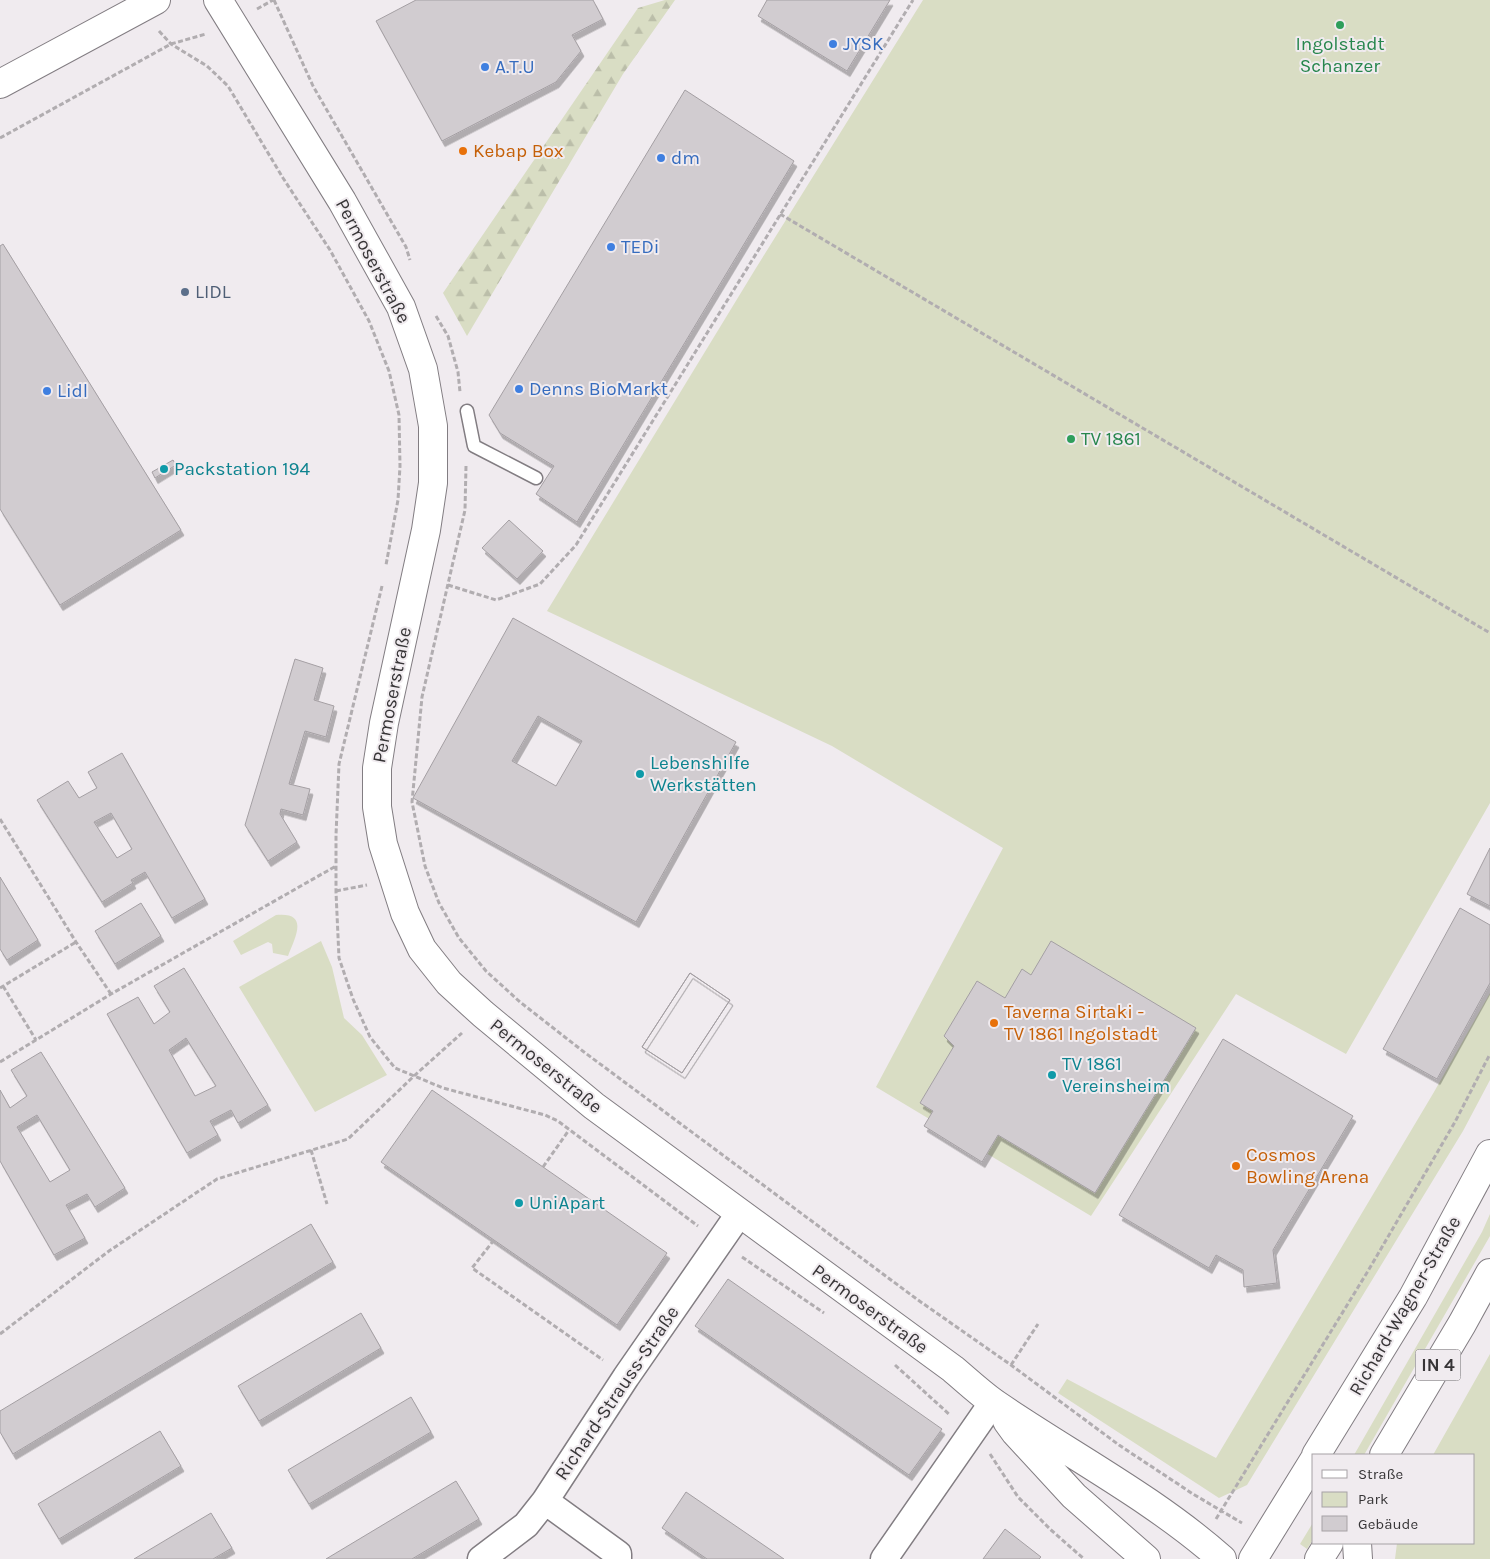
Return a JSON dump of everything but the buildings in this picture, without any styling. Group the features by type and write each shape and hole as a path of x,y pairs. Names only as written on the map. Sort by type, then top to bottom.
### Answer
{"street":[{"path":"0,84 156,0"},
{"name":"Permoserstraße","path":"224,11 342,201 401,307 423,369 433,426 433,482 426,530 384,723 377,768 377,807 384,844 405,914 422,949 449,983 483,1014 594,1106 953,1369 993,1402 1123,1485 1201,1540 1222,1559"},
{"name":"Richard-Wagner-Straße","path":"1317,1454 1413,1297 1490,1154"},
{"name":"Richard-Strauss-Straße","path":"481,1559 526,1525 545,1502 626,1377 739,1214"},
{"name":"IN 4","path":"1385,1454 1490,1273"},
{"path":"884,1559 993,1402"},
{"name":"Permoserstraße","path":"993,1402 1015,1432 1074,1496 1146,1559"},
{"path":"1253,1559 1312,1463"},
{"path":"545,1502 618,1554 618,1559"},
{"path":"1319,1559 1328,1544"},
{"path":"1357,1544 1358,1559"}],"lane":[{"path":"467,411 474,446 536,478"}],"path":[{"path":"0,138 171,44 202,36 224,11 274,0 313,86 406,247 411,262"},
{"path":"448,585 496,600 540,584 576,545 913,0"},
{"path":"171,44 207,66 228,86 283,178 330,250 369,321 390,371 399,416 400,466 398,500 385,572"},
{"path":"780,214 1490,633"},
{"path":"434,310 448,336 458,372 460,397"},
{"path":"465,457 467,476 465,510 422,697 412,802 425,866 439,904 459,938 486,970 520,1002 584,1052 918,1300 1012,1365 1119,1445 1193,1494 1222,1510 1368,1271 1455,1122 1490,1054"},
{"path":"383,582 339,764 336,866 339,958 353,999 370,1037 395,1068 443,1088 545,1115 558,1121 720,1242 824,1314"},
{"path":"0,819 76,942 111,994"},
{"path":"0,1062 111,994 336,866"},
{"path":"36,1040 2,987 76,942"},
{"path":"0,1334 109,1251 217,1178 348,1139 483,1014"},
{"path":"543,1167 568,1130"},
{"path":"311,1150 327,1204"},
{"path":"494,1240 472,1268 626,1377"},
{"path":"1012,1365 1038,1324"},
{"path":"894,1364 936,1401 992,1456 1018,1497 1084,1559"}],"green space":[{"path":"665,0 675,0 623,74 467,336 443,293 638,8"},
{"name":"TV 1861","path":"923,0 1490,0 1490,803 1346,1054 1236,994 1091,1216 876,1087 1003,848 832,746 547,611 756,268"},
{"path":"276,915 293,917 297,922 296,934 288,956 273,953 272,944 268,942 241,955 233,941"},
{"path":"321,941 332,967 344,1018 362,1035 387,1075 315,1112 239,987"},
{"path":"1490,993 1490,1080 1463,1131 1247,1485 1219,1498 1058,1393 1067,1379 1216,1458 1434,1092"},
{"path":"1490,1214 1490,1236 1365,1454 1355,1454 1482,1232"},
{"path":"1490,1354 1490,1559 1395,1559 1397,1544 1475,1544 1475,1454 1434,1454"},
{"path":"1312,1524 1312,1541 1307,1549 1300,1544"}],"place":[{"name":"Ingolstadt Schanzer","path":"1340,25"},
{"name":"JYSK","path":"833,44"},
{"name":"A.T.U","path":"485,67"},
{"name":"Kebap Box","path":"463,151"},
{"name":"dm","path":"661,158"},
{"name":"TEDi","path":"611,247"},
{"name":"LIDL","path":"185,292"},
{"name":"Denns BioMarkt","path":"519,389"},
{"name":"Lidl","path":"47,391"},
{"name":"TV 1861","path":"1071,439"},
{"name":"Packstation 194","path":"164,469"},
{"name":"Lebenshilfe Werkstätten","path":"640,774"},
{"name":"Taverna Sirtaki - TV 1861 Ingolstadt","path":"994,1023"},
{"name":"TV 1861 Vereinsheim","path":"1052,1075"},
{"name":"Cosmos Bowling Arena","path":"1236,1166"},
{"name":"UniApart","path":"519,1203"}]}
